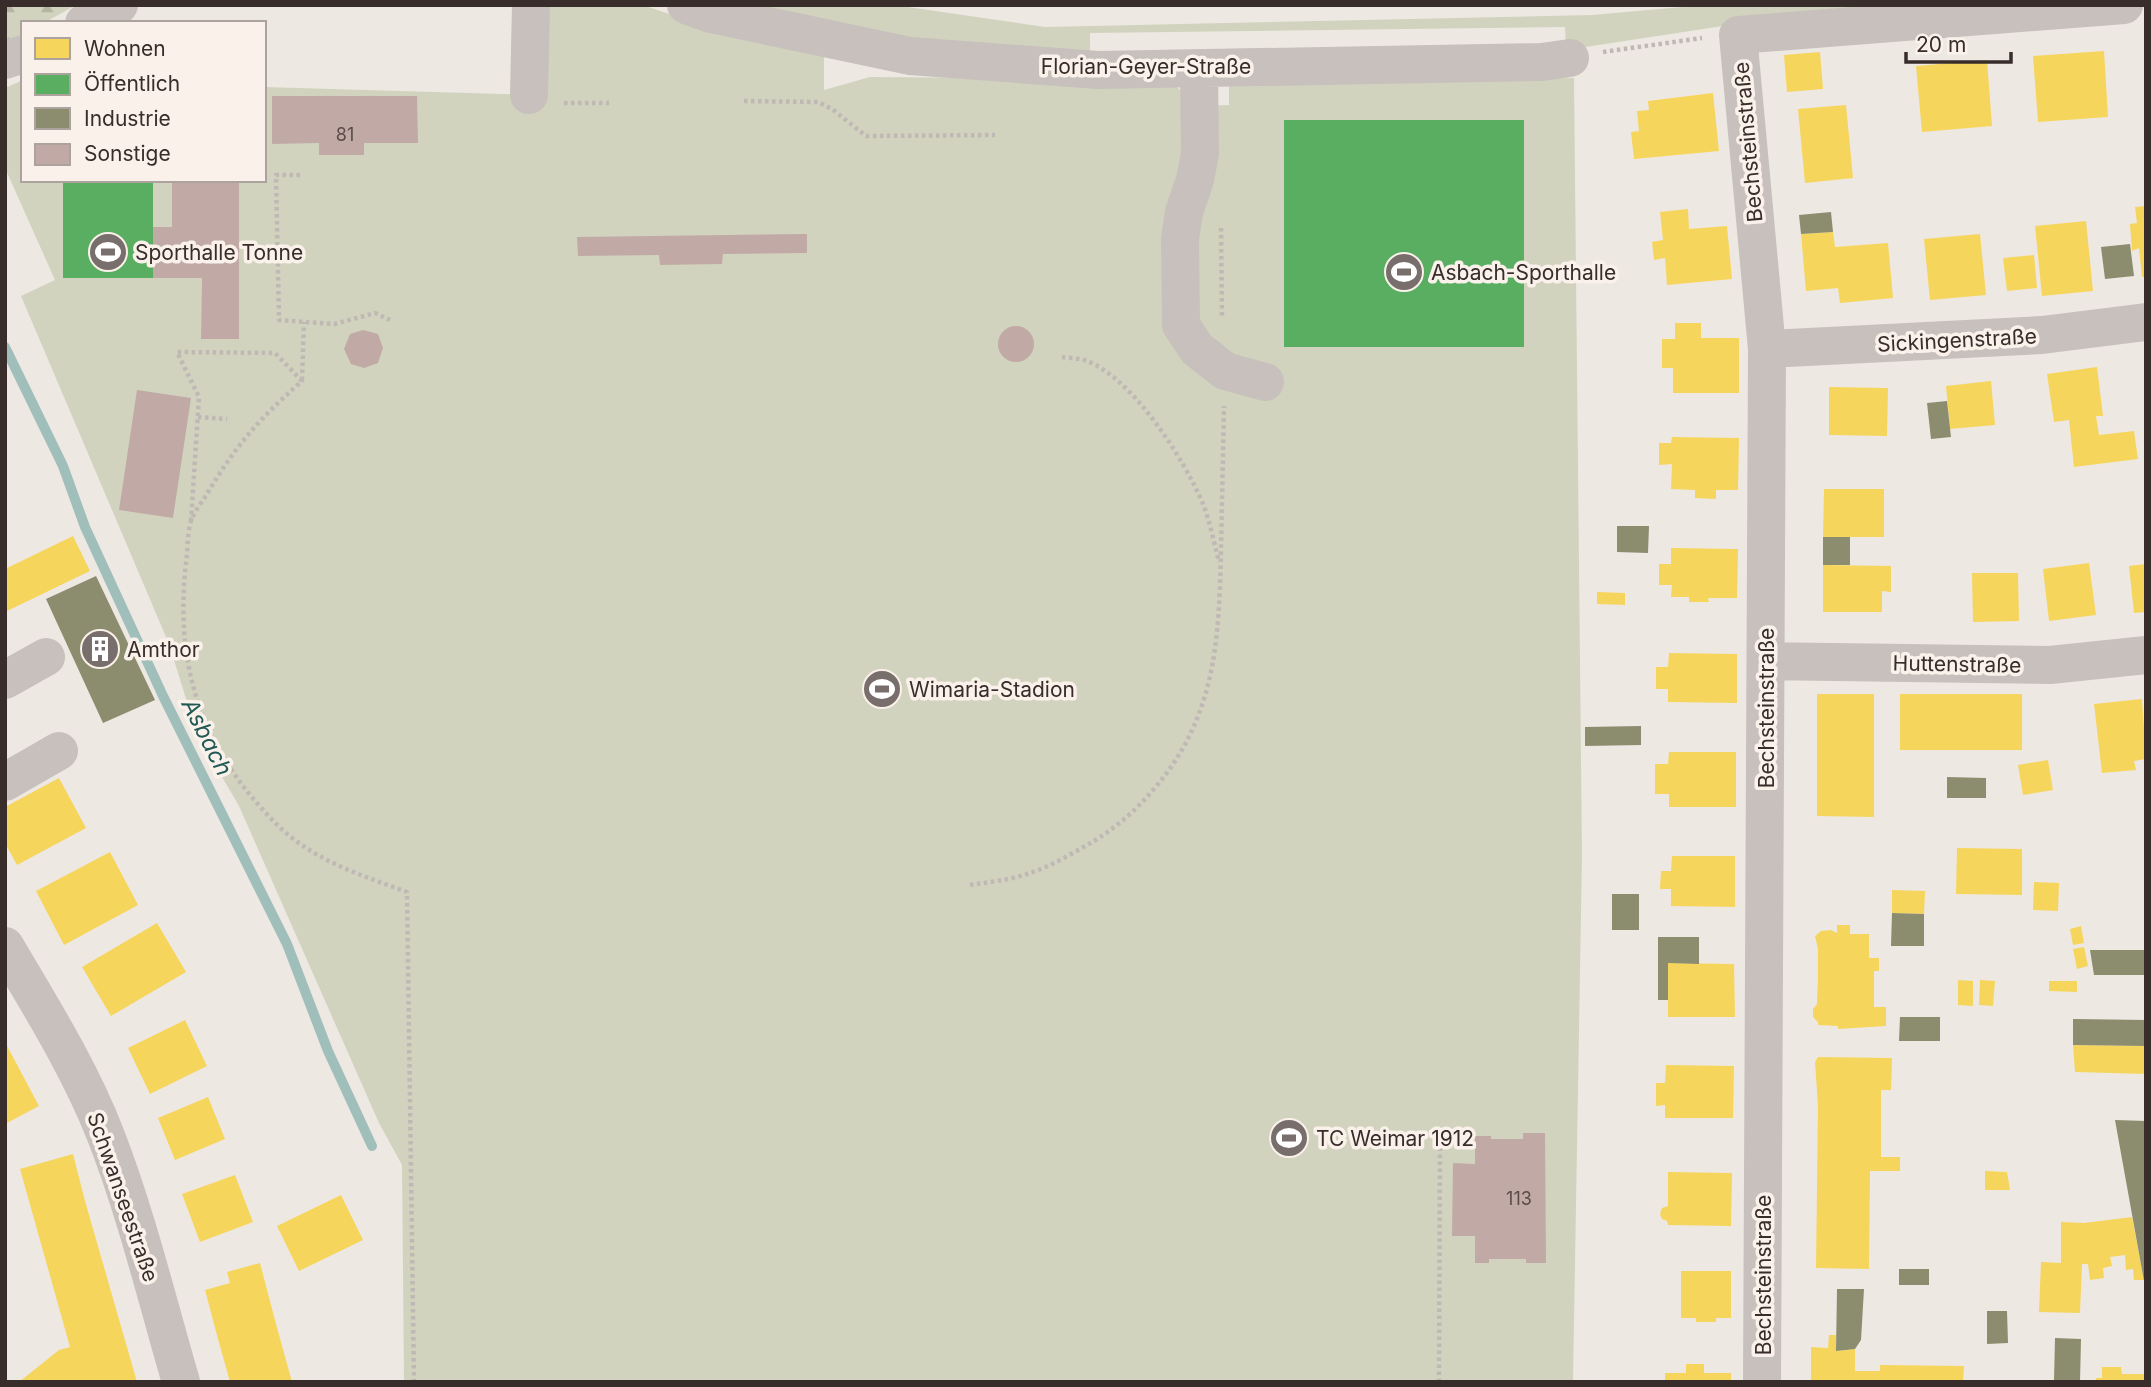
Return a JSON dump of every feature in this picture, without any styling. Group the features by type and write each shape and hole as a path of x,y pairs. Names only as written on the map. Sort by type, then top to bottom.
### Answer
{"street":[{"path":"88,21 119,5"},
{"path":"529,95 531,5"},
{"name":"Florian-Geyer-Straße","path":"686,5 711,14 911,55 1098,70 1542,62 1570,58"},
{"path":"1738,35 2124,5"},
{"name":"Bechsteinstraße","path":"1738,35 1767,349 1762,1382"},
{"path":"1199,68 1200,153 1195,180 1184,212 1180,239 1181,326 1197,349 1225,371 1265,383"},
{"name":"Sickingenstraße","path":"1767,349 2042,335 2146,322"},
{"name":"Huttenstraße","path":"1767,661 2050,665 2146,654"},
{"path":"5,680 46,657"},
{"path":"5,782 59,751"},
{"name":"Schwanseestraße","path":"5,946 70,1059 106,1134 134,1219 181,1382"}],"path":[{"path":"1648,45 1738,35"},
{"path":"744,101 818,102 832,109 866,136 995,135"},
{"path":"572,102 609,103"},
{"path":"300,175 276,175 279,320 335,324 375,313 390,320"},
{"path":"970,886 1028,874 1071,855 1112,830 1140,805 1167,774 1189,739 1206,700 1215,659 1219,618 1225,371 1221,219"},
{"path":"191,521 228,458 268,411 302,381 303,322"},
{"path":"302,381 275,353 177,352 199,397 183,596 184,635 198,705 211,737 225,762 269,818 305,847 345,869 407,892 414,1382"},
{"path":"1062,357 1084,360 1111,377 1136,399 1160,428 1180,458 1203,506 1220,566"},
{"path":"198,417 227,419"},
{"path":"1439,1382 1440,1139"}],"green space":[{"path":"5,5 76,5 48,21 21,21 21,35 5,43"},
{"name":"Wimaria-Stadion","path":"544,5 642,5 688,20 824,55 824,90 870,77 1167,79 1200,106 1229,105 1229,83 1574,78 1582,855 1573,1382 404,1382 402,1165 379,1123 239,806 197,734 169,644 21,296 55,280 5,168 5,88 21,81 21,182 266,182 266,87 539,95"},
{"path":"736,5 894,5 1045,27 1592,15 1705,5 1947,5 1762,20 1566,50 1565,27 1090,33 1090,56 943,45"}],"building: Wohnen":[{"path":"2104,51 2108,117 2038,122 2033,56"},
{"path":"1820,52 1823,89 1787,92 1784,55"},
{"path":"1987,60 1992,126 1922,132 1916,66"},
{"path":"1713,93 1719,151 1634,159 1631,132 1639,131 1637,111 1649,110 1648,101"},
{"path":"1846,105 1853,178 1805,183 1798,109"},
{"path":"2146,206 2146,277 2142,277 2139,248 2132,251 2130,224 2137,223 2135,207"},
{"path":"1688,209 1689,229 1727,226 1732,279 1667,285 1665,258 1654,260 1652,242 1663,240 1660,212"},
{"path":"2086,221 2093,291 2042,296 2035,226"},
{"path":"1833,232 1835,247 1888,243 1893,298 1840,303 1838,288 1806,291 1801,234"},
{"path":"1980,234 1986,295 1930,300 1924,239"},
{"path":"2034,255 2037,288 2007,291 2003,258"},
{"path":"1675,323 1701,323 1701,338 1739,338 1739,393 1673,393 1673,368 1662,368 1662,339 1675,339"},
{"path":"2097,367 2103,416 2096,416 2099,435 2134,431 2138,459 2074,467 2069,420 2054,422 2047,374"},
{"path":"1991,381 1995,425 1950,429 1946,386"},
{"path":"1829,387 1888,388 1887,436 1829,435"},
{"path":"1672,437 1739,438 1738,490 1716,490 1716,499 1695,498 1695,490 1671,489 1672,464 1659,465 1659,443 1671,443"},
{"path":"1824,489 1884,489 1884,537 1823,537"},
{"path":"73,536 90,571 5,612 5,569"},
{"path":"1671,548 1738,549 1737,598 1708,598 1709,602 1689,602 1689,597 1671,597 1672,585 1659,585 1659,564 1671,564"},
{"path":"2089,563 2096,615 2049,621 2043,569"},
{"path":"2146,564 2146,612 2134,613 2129,566"},
{"path":"1823,565 1891,566 1891,592 1882,591 1882,612 1823,612"},
{"path":"1972,573 2018,573 2019,621 1973,622"},
{"path":"1597,592 1625,593 1625,605 1597,604"},
{"path":"1669,653 1737,654 1737,703 1668,702 1668,689 1656,689 1656,667 1668,667"},
{"path":"1817,694 1874,694 1874,817 1817,816"},
{"path":"1900,694 2022,694 2022,750 1900,750"},
{"path":"2142,699 2146,759 2134,761 2136,770 2102,773 2094,704"},
{"path":"1669,752 1736,752 1736,807 1669,807 1669,794 1655,794 1655,764 1668,764"},
{"path":"2048,760 2053,790 2023,795 2018,765"},
{"path":"59,778 86,828 17,865 5,843 5,807"},
{"path":"1957,848 2022,849 2022,895 1956,894"},
{"path":"110,852 138,905 64,945 36,891"},
{"path":"1672,856 1735,856 1735,907 1671,906 1671,889 1660,889 1661,871 1671,871"},
{"path":"2034,882 2059,883 2058,911 2033,910"},
{"path":"1892,890 1925,891 1924,914 1892,913"},
{"path":"157,923 186,972 111,1016 82,967"},
{"path":"1837,925 1850,925 1850,934 1869,934 1869,958 1879,958 1879,971 1874,971 1874,1007 1886,1007 1886,1026 1838,1029 1838,1026 1818,1025 1813,1017 1813,1009 1817,1004 1818,978 1815,936 1821,931 1831,930 1837,933"},
{"path":"2081,926 2084,943 2073,945 2070,929"},
{"path":"2084,947 2088,966 2077,969 2073,949"},
{"path":"1668,963 1734,964 1735,1017 1668,1017"},
{"path":"1958,980 1973,981 1973,1006 1958,1005"},
{"path":"1980,980 1995,981 1993,1006 1979,1005"},
{"path":"2049,981 2077,981 2077,992 2049,991"},
{"path":"185,1020 207,1066 150,1094 128,1048"},
{"path":"5,1042 39,1106 5,1124"},
{"path":"2073,1045 2146,1046 2146,1074 2075,1072"},
{"path":"1818,1057 1892,1058 1891,1090 1881,1090 1881,1157 1900,1157 1900,1171 1870,1171 1869,1269 1816,1268 1818,1105 1815,1062"},
{"path":"1666,1065 1734,1066 1733,1118 1665,1118 1665,1105 1656,1106 1656,1083 1665,1083"},
{"path":"208,1097 225,1139 175,1160 158,1118"},
{"path":"73,1154 137,1382 19,1382 59,1350 70,1347 20,1169"},
{"path":"1985,1171 2007,1172 2010,1190 1985,1190"},
{"path":"1668,1172 1732,1173 1731,1226 1668,1225 1660,1214 1662,1208 1668,1206"},
{"path":"235,1175 253,1222 200,1242 182,1194"},
{"path":"341,1195 363,1240 299,1271 277,1226"},
{"path":"2132,1217 2144,1280 2134,1280 2133,1269 2126,1270 2125,1255 2110,1257 2112,1266 2103,1268 2104,1278 2090,1280 2088,1264 2082,1264 2080,1313 2039,1312 2041,1262 2061,1263 2061,1222 2084,1223"},
{"path":"260,1263 292,1382 230,1382 218,1339 205,1290 230,1283 227,1272"},
{"path":"1681,1271 1731,1271 1731,1318 1716,1318 1716,1322 1696,1322 1696,1318 1681,1318"},
{"path":"1829,1335 1836,1335 1836,1351 1855,1349 1855,1371 1880,1371 1880,1365 1964,1366 1963,1382 1811,1382 1811,1347 1828,1348"},
{"path":"1686,1364 1704,1364 1704,1373 1731,1373 1731,1382 1665,1382 1665,1373 1686,1373"},
{"path":"2102,1367 2121,1367 2122,1374 2145,1374 2145,1382 2096,1382 2096,1378 2102,1378"}],"building: Öffentlich":[{"name":"Asbach-Sporthalle","path":"1284,120 1524,120 1524,347 1284,347"},
{"name":"Sporthalle Tonne","path":"63,182 153,182 153,278 63,278"}],"building: Industrie":[{"path":"1831,212 1833,232 1801,234 1799,215"},
{"path":"2130,244 2134,276 2105,279 2101,247"},
{"path":"1947,401 1951,437 1931,439 1927,403"},
{"path":"1617,526 1649,526 1648,553 1617,552"},
{"path":"1823,537 1850,537 1850,565 1823,565"},
{"name":"Amthor","path":"96,576 155,700 103,723 46,599"},
{"path":"1641,726 1641,745 1585,746 1585,727"},
{"path":"1947,777 1986,778 1986,798 1947,798"},
{"path":"1612,894 1639,894 1639,930 1612,930"},
{"path":"1892,913 1924,914 1924,946 1891,946"},
{"path":"1658,937 1699,937 1699,964 1668,963 1668,1000 1658,1000"},
{"path":"2090,950 2146,950 2146,975 2094,975"},
{"path":"1900,1017 1940,1017 1940,1041 1899,1041"},
{"path":"2073,1019 2146,1020 2146,1046 2073,1045"},
{"path":"2115,1120 2146,1121 2146,1281 2144,1281"},
{"path":"1899,1269 1929,1269 1929,1285 1899,1285"},
{"path":"1837,1289 1864,1289 1861,1340 1855,1349 1836,1351"},
{"path":"1987,1311 2007,1311 2008,1343 1987,1344"},
{"path":"2055,1338 2081,1339 2080,1382 2054,1381"}],"building: Sonstige":[{"path":"272,96 417,96 418,143 364,143 364,155 319,155 319,143 272,144"},
{"path":"172,182 239,182 239,339 201,339 202,278 153,278 153,227 172,227"},
{"path":"807,234 807,253 723,254 722,264 660,265 659,255 578,256 577,237"},
{"path":"1016,326 1029,331 1034,344 1029,357 1016,362 1003,357 998,344 1003,331"},
{"path":"363,330 378,334 383,348 378,363 364,368 351,364 344,349 350,334"},
{"path":"137,390 191,398 173,518 119,510"},
{"path":"1523,1133 1545,1133 1546,1263 1526,1263 1526,1259 1489,1259 1489,1263 1475,1263 1475,1236 1452,1236 1453,1163 1475,1164 1475,1136 1523,1139"}],"waterway":[{"name":"Asbach","path":"5,347 63,466 85,527 163,696 287,944 328,1051 372,1146"}],"place":[{"name":"Sporthalle Tonne","path":"108,252"},
{"name":"Asbach-Sporthalle","path":"1404,272"},
{"name":"Amthor","path":"100,649"},
{"name":"Wimaria-Stadion","path":"882,689"},
{"name":"TC Weimar 1912","path":"1289,1138"}]}
